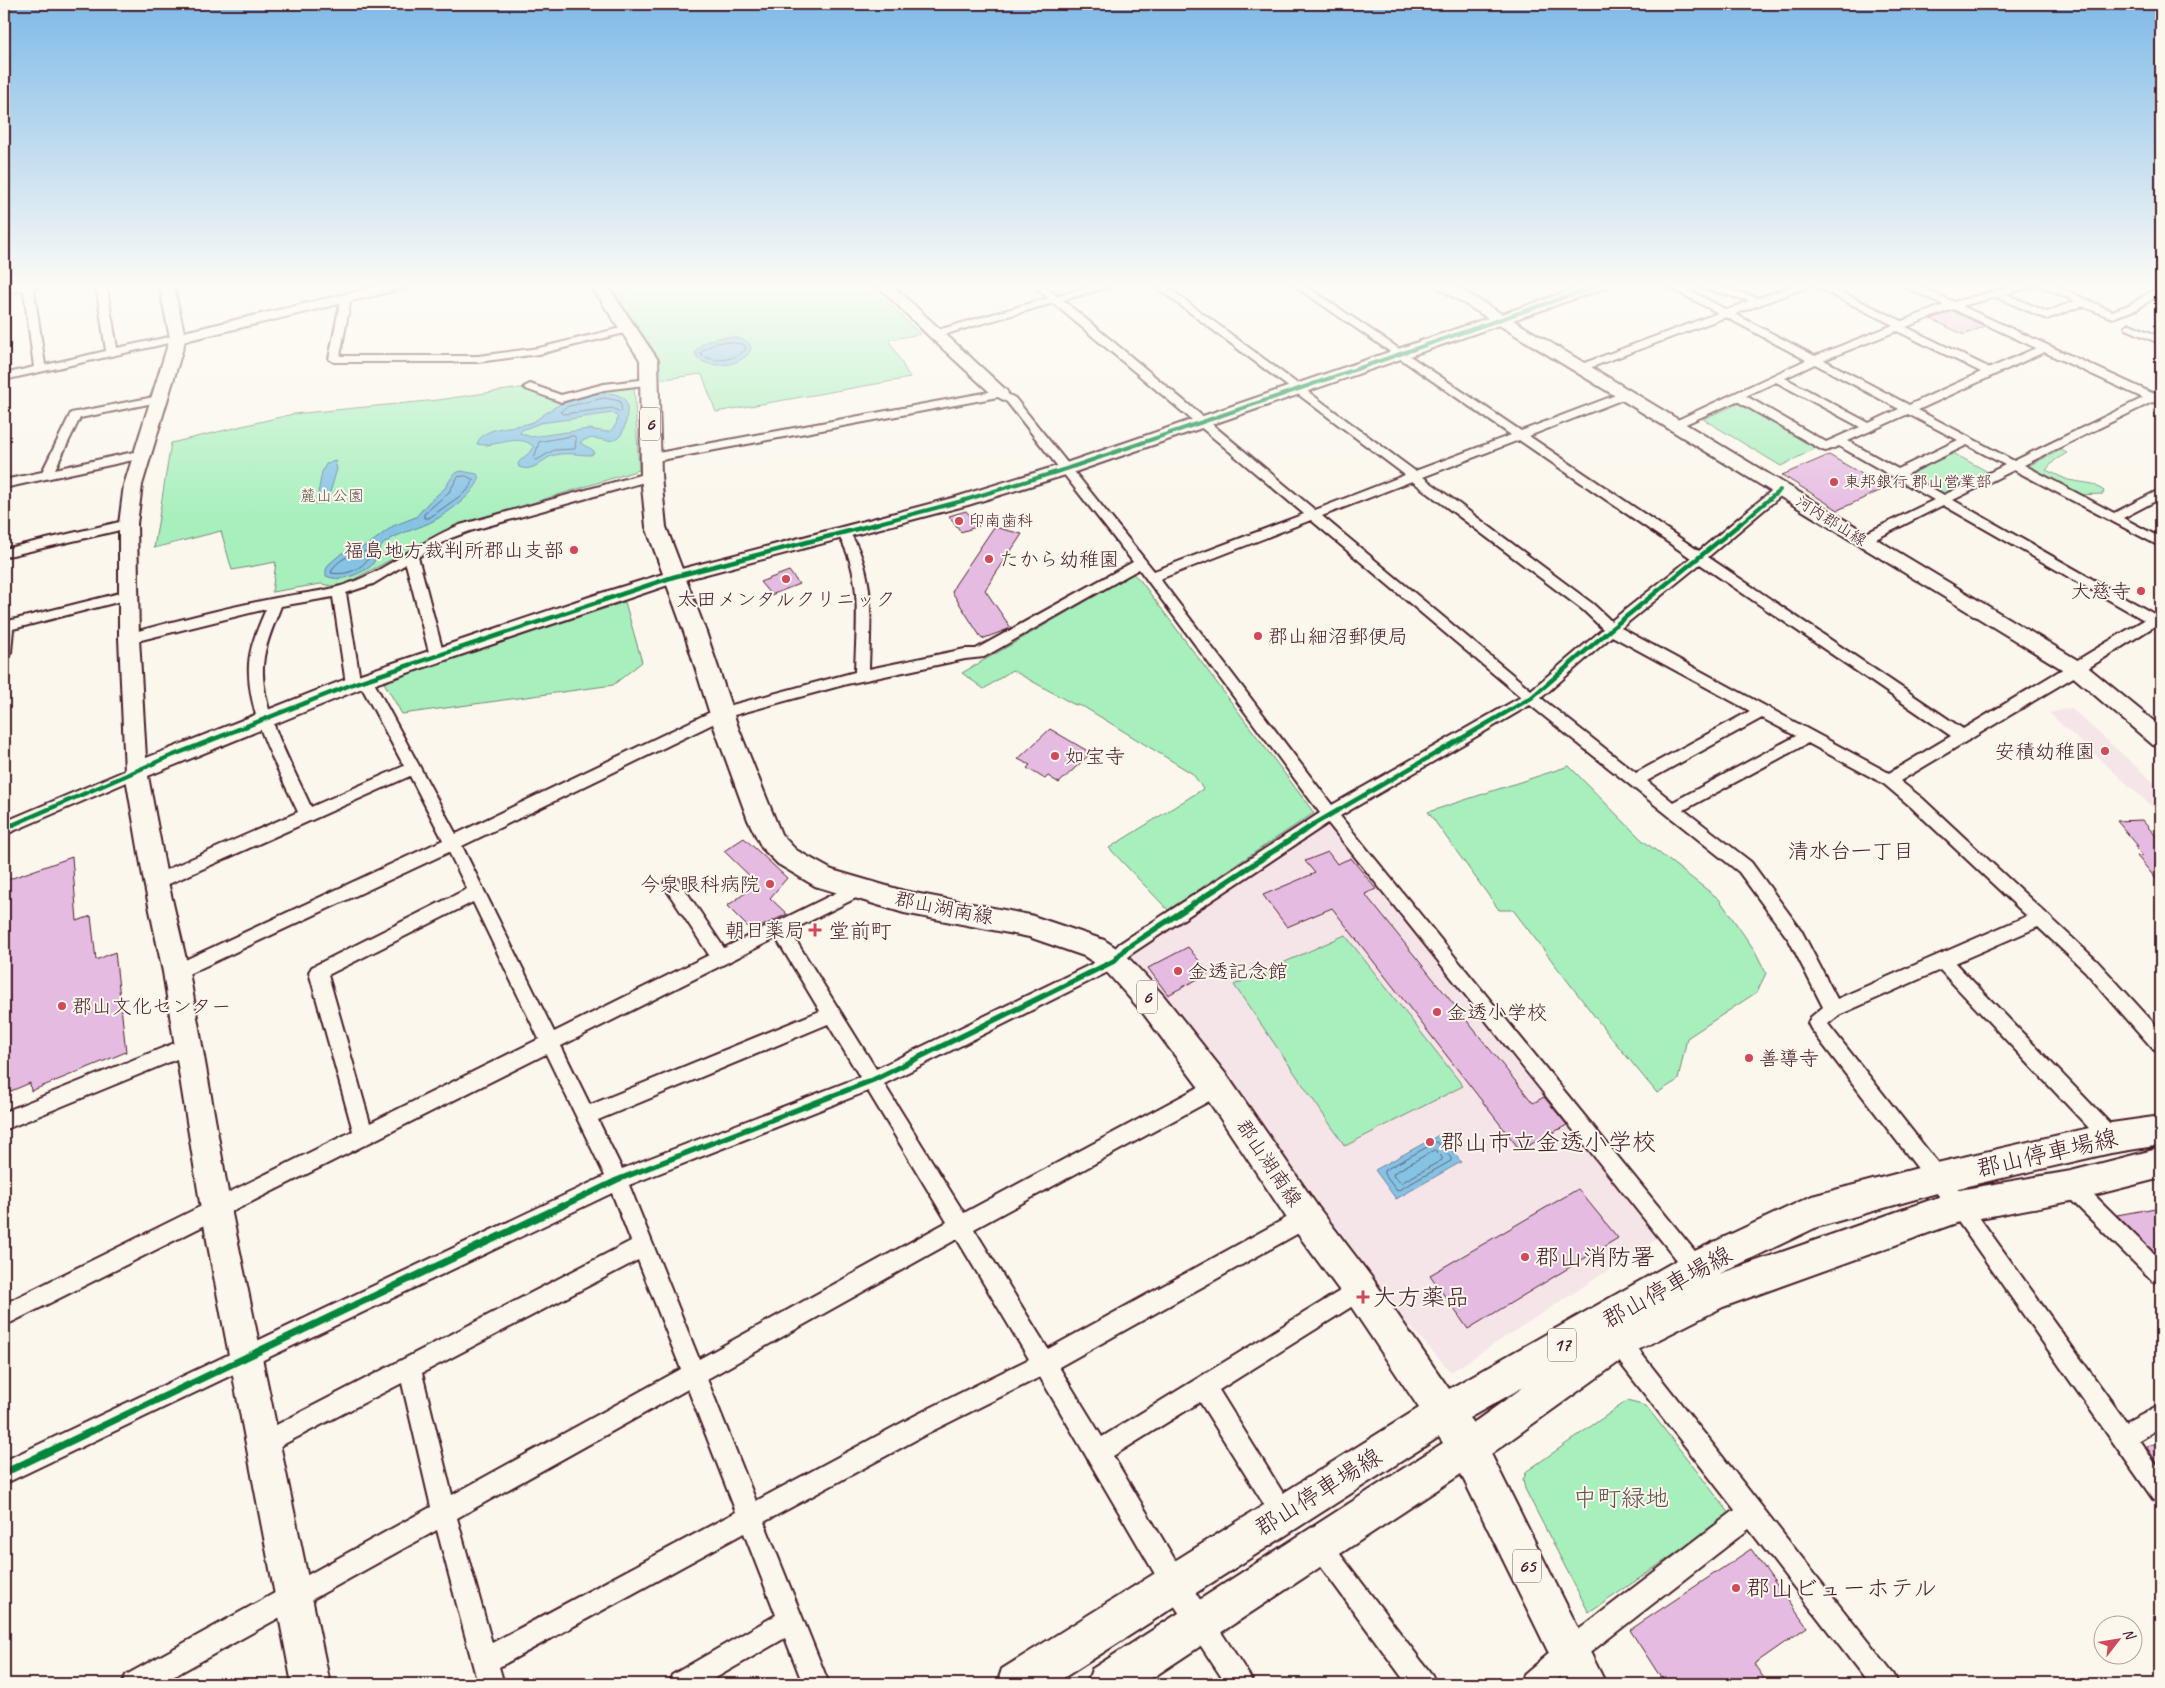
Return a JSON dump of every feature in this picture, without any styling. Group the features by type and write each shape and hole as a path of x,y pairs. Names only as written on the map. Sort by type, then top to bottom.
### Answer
{"main road":[{"name":"郡山湖南線","path":"648,363 651,467 656,527 695,632 760,820 771,841 787,857 824,878 904,902 1030,926 1094,948 1114,961 1153,1004 1217,1087 1306,1218 1360,1290 1468,1448"},
{"name":"郡山停車場線","path":"1108,1684 1468,1448 1706,1280 1812,1212 1937,1178 2111,1138 2161,1130"},
{"name":"郡山停車場線","path":"1017,1684 1445,1412 1706,1280 1960,1206 2071,1186 2161,1163"},
{"name":"65","path":"1468,1448 1577,1669"}],"street":[{"path":"39,363 40,368"},
{"path":"4,377 64,363"},
{"path":"170,363 134,485 128,524 129,638 136,772 156,882 176,972 186,1046 216,1209 292,1597 311,1684"},
{"path":"967,363 1000,393 1011,400 1152,577 1330,814 1706,1280"},
{"path":"1131,363 1531,698 1745,867 1795,936 1833,1009"},
{"path":"1263,363 1588,607 1611,629 1889,780 1916,802 2091,966 2161,1044"},
{"path":"4,829 136,772 360,682 673,577 962,501 1066,469 1374,363"},
{"path":"1412,363 1962,736"},
{"name":"河内郡山線","path":"1571,363 2077,669 2161,739"},
{"path":"1580,368 1594,363"},
{"path":"1675,425 1809,363"},
{"path":"1820,363 1906,410 2161,543"},
{"path":"1971,363 1989,372"},
{"path":"1737,396 1826,447 2010,363"},
{"path":"2078,363 2158,398"},
{"path":"1776,378 1868,427"},
{"path":"530,387 561,399 586,390 605,386 649,382"},
{"path":"129,638 276,602 324,595 368,581 446,536 464,528 651,467 1000,393"},
{"path":"1152,577 1625,395"},
{"path":"1862,540 2158,398"},
{"path":"47,474 75,415 159,399"},
{"path":"1839,440 2158,618 2077,669 1889,780"},
{"path":"1898,474 1966,441"},
{"path":"4,484 143,454"},
{"path":"4,1473 617,1180 873,1080 1114,961 1125,949 1330,814 1531,698 1611,629 1780,490"},
{"path":"2114,518 2161,492"},
{"path":"4,553 128,524"},
{"path":"843,533 854,548 861,569 862,676"},
{"path":"411,556 437,656"},
{"path":"176,972 454,843 722,714 862,676 965,654 979,654 1140,563"},
{"path":"340,590 360,682 414,768 454,843 617,1180 816,1684"},
{"path":"4,652 5,626 128,595"},
{"path":"276,602 256,663 257,683 266,719 307,815"},
{"path":"1636,780 1763,712"},
{"path":"1673,809 1808,736"},
{"path":"156,882 414,768"},
{"path":"672,884 721,958"},
{"path":"4,1315 858,889"},
{"path":"364,1136 318,972 477,892"},
{"path":"2040,918 1833,1009 1817,1023 1960,1206 2161,1491"},
{"path":"780,929 1098,1452 1175,1584 1240,1684"},
{"path":"1942,961 2111,1138"},
{"path":"586,1116 832,1014"},
{"path":"4,1121 186,1046"},
{"path":"135,1684 960,1226 1217,1087"},
{"path":"2071,1186 2161,1276"},
{"path":"484,1661 926,1422 1044,1363 1306,1218"},
{"path":"263,1444 643,1246"},
{"path":"1098,1452 1360,1290"},
{"path":"1618,1342 1885,1684"},
{"path":"410,1368 444,1513 491,1684"},
{"path":"1204,1387 1283,1514"},
{"path":"2123,1436 2161,1415"},
{"path":"1533,1684 1577,1669 1752,1512"},
{"path":"1320,1545 1424,1684"},
{"path":"681,1684 792,1620"}],"shaded area":[{"name":"安積幼稚園","path":"2071,708 2161,789 2161,811 2158,812 2049,713"},
{"name":"郡山市立金透小学校","path":"1328,825 1635,1205 1657,1239 1451,1372 1395,1310 1231,1080 1131,956"}],"green space":[{"path":"656,363 902,363 910,378 716,412 701,374 657,380"},
{"name":"麓山公園","path":"634,385 639,470 451,528 345,584 331,586 321,584 272,592 276,562 232,570 221,531 154,548 171,443 293,414 438,400 520,388 527,388 563,401 587,392"},
{"path":"1740,403 1818,447 1781,466 1703,419"},
{"path":"2061,450 2067,453 2055,460 2046,470 2068,480 2093,484 2104,491 2103,494 2076,495 2028,468 2028,466"},
{"path":"1953,453 1990,473 1943,496 1908,477 1907,474"},
{"path":"1133,574 1140,580 1314,813 1168,910 1109,848 1203,789 1193,774 1084,707 1073,704 1012,670 984,689 962,673"},
{"path":"625,602 642,662 613,685 402,714 383,681"},
{"path":"1569,766 1641,839 1719,899 1755,951 1766,973 1757,992 1687,1038 1678,1080 1657,1093 1609,1035 1513,910 1499,910 1428,812"},
{"path":"1345,935 1463,1086 1345,1146 1234,985"},
{"name":"中町緑地","path":"1627,1401 1646,1406 1731,1515 1589,1613 1525,1489 1523,1480 1527,1471"}],"water":[{"path":"708,363 733,363 724,365"},
{"path":"604,393 615,394 624,398 627,404 626,421 623,432 618,438 606,440 593,438 586,439 580,443 593,450 594,453 591,455 559,454 534,467 525,468 519,467 518,463 533,449 533,446 527,442 520,440 484,445 477,444 486,433 533,422 561,404 582,397","holes":["613,413 617,416 615,426 607,432 589,429 531,437 520,433 522,430 540,423"]},
{"path":"335,461 337,469 328,499 326,502 316,504 322,472 326,464"},
{"path":"461,471 477,474 479,478 472,491 451,510 435,520 386,542 380,548 371,566 367,569 352,576 342,578 326,576 329,564 342,553 368,545 393,526 416,517 445,488 454,474"},
{"path":"1439,1135 1461,1162 1396,1199 1375,1170"}],"building":[{"name":"東邦銀行 郡山営業部","path":"1829,455 1886,488 1838,510 1782,475"},
{"name":"印南歯科","path":"966,511 979,526 961,532 949,516"},
{"name":"たから幼稚園","path":"994,527 1022,534 985,590 1011,628 982,639 952,592"},
{"path":"789,571 799,584 771,595 760,582"},
{"name":"如宝寺","path":"1050,729 1091,753 1059,783 1048,776 1045,779 1027,768 1030,765 1018,759"},
{"path":"2142,820 2161,842 2161,885 2137,856 2142,855 2135,846 2138,846 2117,821"},
{"name":"今泉眼科病院","path":"744,838 787,878 770,898 787,914 752,931 727,906 758,884 724,851"},
{"name":"金透小学校","path":"1328,852 1337,864 1351,858 1376,889 1365,894 1533,1103 1544,1097 1567,1125 1520,1150 1332,908 1287,927 1263,895 1315,873 1305,861"},
{"name":"郡山文化センター","path":"72,857 77,921 91,916 96,960 115,952 126,1052 31,1091 30,1083 4,1094 4,881"},
{"name":"金透記念館","path":"1188,947 1209,973 1168,995 1148,968"},
{"name":"郡山消防署","path":"1578,1189 1618,1238 1468,1329 1430,1275"},
{"path":"2161,1207 2161,1259 2117,1215"},
{"path":"2161,1442 2161,1469 2146,1446"},
{"name":"郡山ビューホテル","path":"1751,1549 1807,1627 1754,1664 1768,1684 1665,1684 1630,1630"}],"cycle path":[{"path":"4,829 166,758 353,684 673,577 962,501 1066,469 1374,363"},
{"path":"4,1473 617,1180 873,1080 1114,961 1125,949 1330,814 1531,698 1611,629 1780,490"}],"place":[{"name":"東邦銀行 郡山営業部","path":"1834,482"},
{"name":"印南歯科","path":"959,521"},
{"name":"福島地方裁判所郡山支部","path":"574,550"},
{"name":"たから幼稚園","path":"989,559"},
{"name":"太田メンタルクリニック","path":"786,579"},
{"name":"大慈寺","path":"2141,591"},
{"name":"郡山細沼郵便局","path":"1258,636"},
{"name":"安積幼稚園","path":"2105,751"},
{"name":"如宝寺","path":"1055,756"},
{"name":"今泉眼科病院","path":"770,884"},
{"name":"朝日薬局","path":"815,930"},
{"name":"金透記念館","path":"1178,971"},
{"name":"郡山文化センター","path":"62,1006"},
{"name":"金透小学校","path":"1437,1012"},
{"name":"善導寺","path":"1749,1058"},
{"name":"郡山市立金透小学校","path":"1430,1142"},
{"name":"郡山消防署","path":"1525,1257"},
{"name":"大方薬品","path":"1363,1297"},
{"name":"郡山ビューホテル","path":"1736,1588"}],"district":[{"name":"清水台一丁目","path":"1851,851"},
{"name":"堂前町","path":"860,931"}]}
